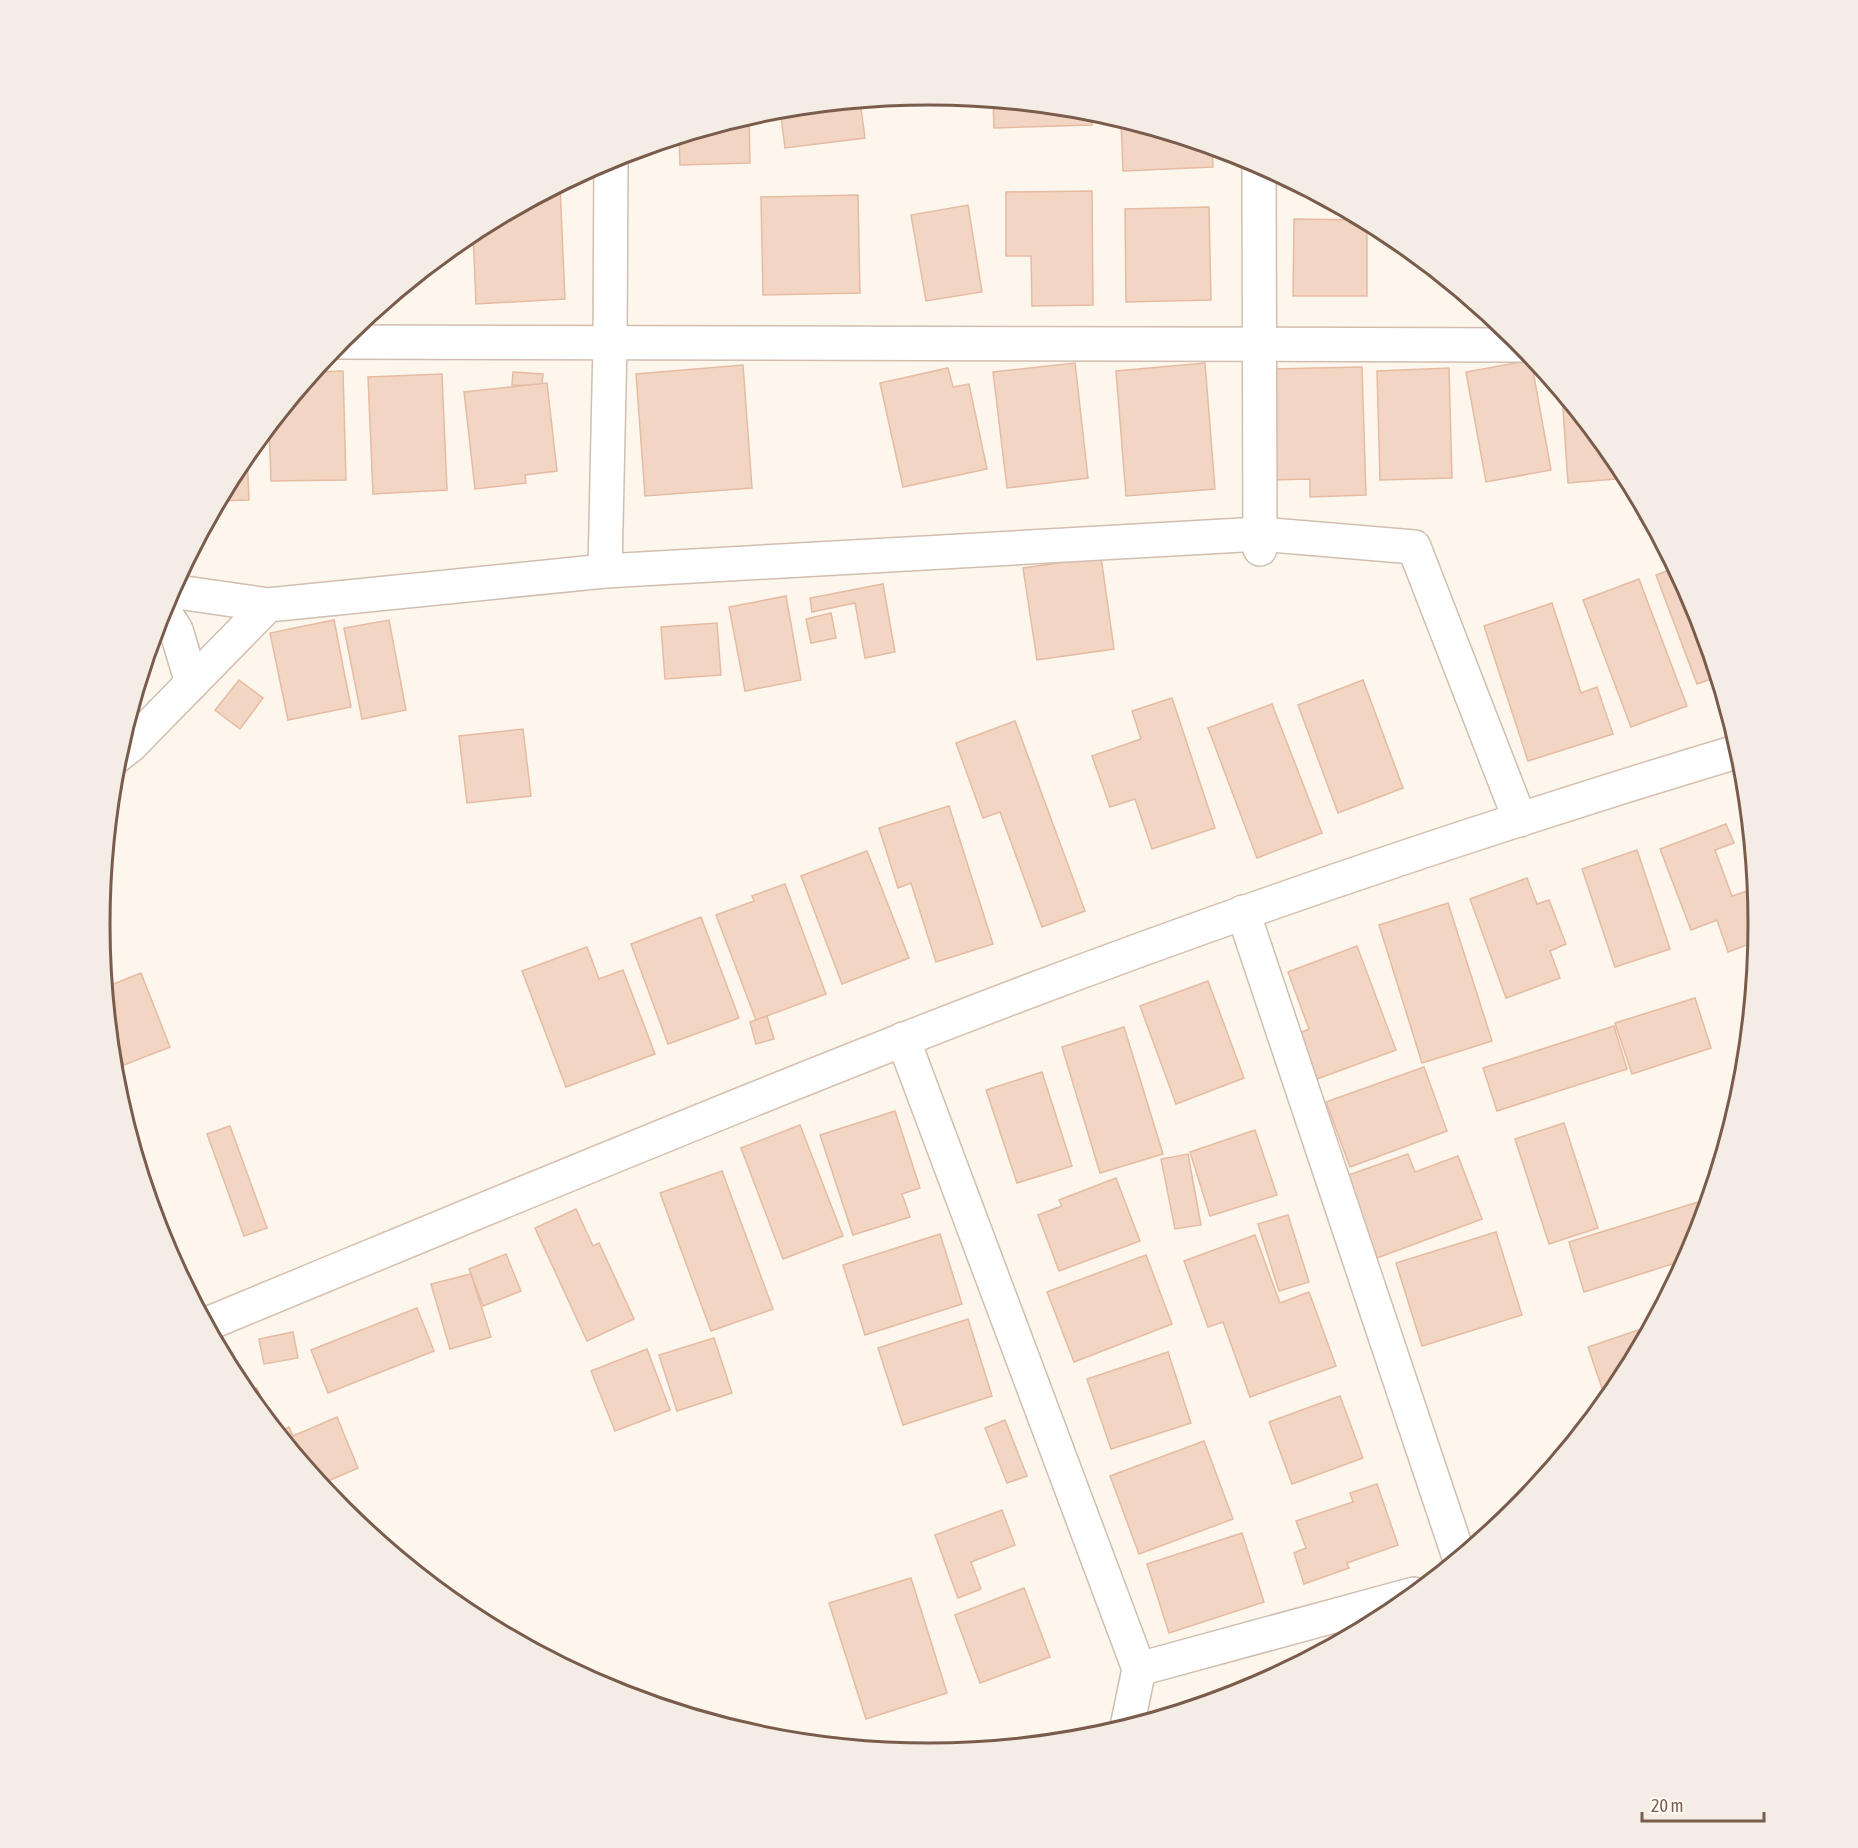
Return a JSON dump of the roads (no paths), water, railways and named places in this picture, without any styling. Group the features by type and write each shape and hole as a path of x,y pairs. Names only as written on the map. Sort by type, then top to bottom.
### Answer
{"street":[{"path":"605,571 611,169"},
{"path":"1259,175 1260,541"},
{"path":"353,342 1508,345"},
{"path":"180,592 268,605 605,571 1260,541 1414,547 1520,820"},
{"path":"130,746 268,605"},
{"path":"169,619 176,630 192,683"},
{"path":"213,1321 903,1039 1243,912 1520,820 1730,754"},
{"path":"1243,912 1457,1550"},
{"path":"903,1039 1138,1670 1129,1718"},
{"path":"1138,1670 1390,1601"}]}
